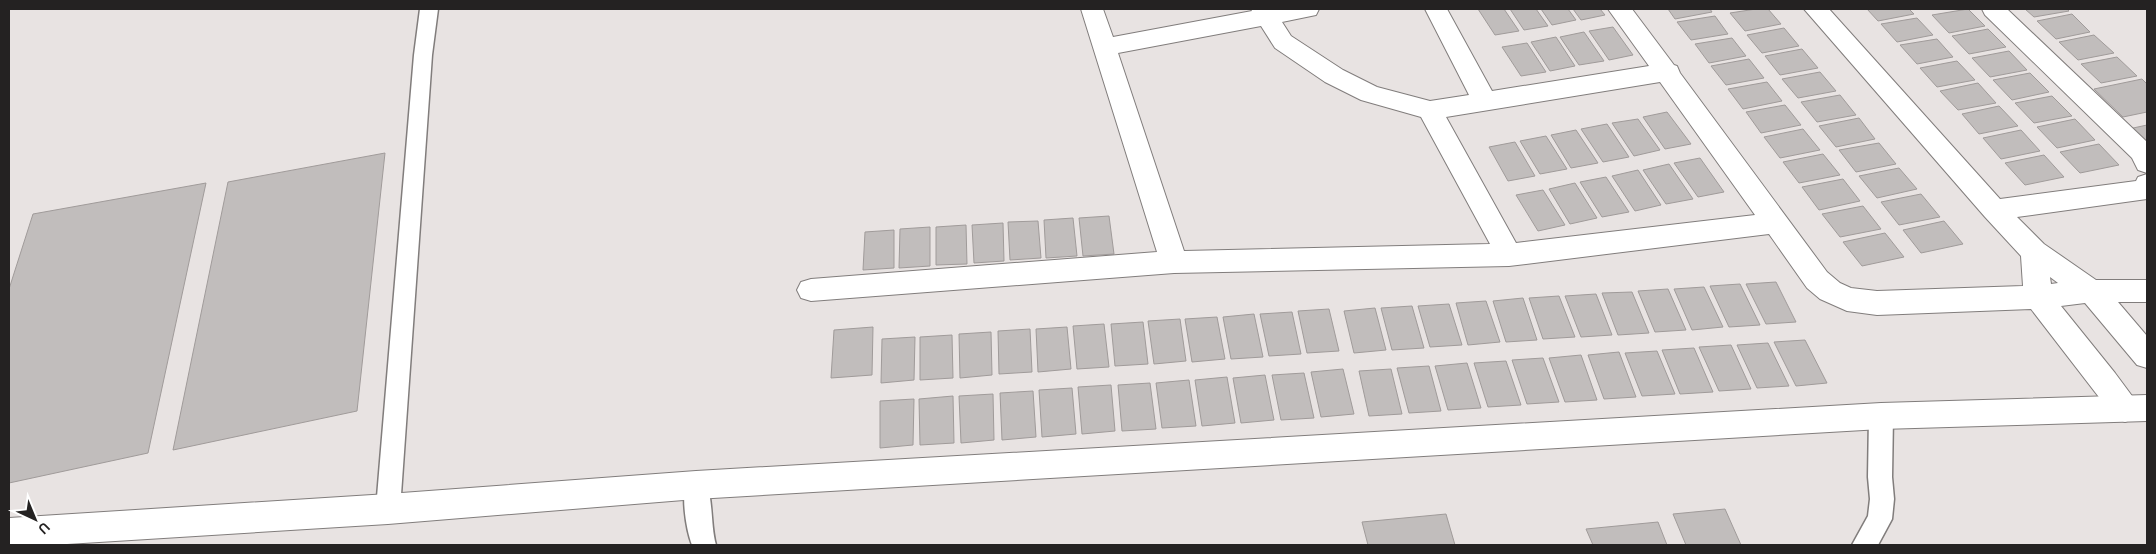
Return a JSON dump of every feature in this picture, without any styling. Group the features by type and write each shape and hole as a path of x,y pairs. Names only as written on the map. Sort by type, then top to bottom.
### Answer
{"street":[{"path":"1092,9 1106,47 1174,262"},
{"path":"1106,47 1264,13 1308,9"},
{"path":"1436,9 1485,102"},
{"path":"1620,9 1668,72 1817,280 1830,291 1847,299 1877,302 2038,297 2091,291 2147,291"},
{"path":"1816,9 1994,210 2034,252 2091,291 2145,353"},
{"path":"1993,9 2142,152 2147,163"},
{"path":"1264,13 1283,42 1334,76 1370,94 1430,110 1668,72"},
{"path":"1430,110 1509,255"},
{"path":"1994,210 2146,189"},
{"path":"811,290 1174,262 1509,255 1776,223"},
{"path":"2034,252 2038,297 2106,382 2136,409"},
{"path":"9,533 59,538 388,509 696,485 1881,416 2136,409"}],"lane":[{"path":"388,509 423,55 429,9"},
{"path":"1864,545 1880,519 1882,499 1880,477 1881,416"},
{"path":"696,485 700,533 704,545"}],"building":[{"path":"1478,9 1504,9 1519,31 1495,35"},
{"path":"1510,9 1536,9 1548,26 1524,30"},
{"path":"1541,9 1568,9 1576,20 1552,25"},
{"path":"1573,9 1600,9 1605,15 1581,20"},
{"path":"1668,9 1710,9 1712,12 1675,19"},
{"path":"1768,9 1781,24 1745,31 1730,13"},
{"path":"1867,9 1909,9 1914,14 1878,21"},
{"path":"1968,9 1985,26 1949,33 1932,15"},
{"path":"2025,9 2067,9 2069,11 2034,17"},
{"path":"2072,14 2090,32 2056,39 2037,21"},
{"path":"1715,16 1728,34 1691,40 1677,22"},
{"path":"1917,18 1933,35 1897,42 1881,24"},
{"path":"1613,27 1633,55 1609,60 1589,31"},
{"path":"1784,28 1799,46 1762,53 1747,35"},
{"path":"1988,29 2006,47 1969,54 1952,36"},
{"path":"1584,32 1604,61 1579,65 1560,37"},
{"path":"2094,35 2114,53 2078,60 2059,42"},
{"path":"1556,37 1575,66 1550,71 1531,42"},
{"path":"1732,38 1746,56 1709,63 1695,44"},
{"path":"1937,39 1953,57 1917,64 1900,45"},
{"path":"1527,43 1546,72 1521,76 1502,47"},
{"path":"1802,49 1818,68 1780,75 1765,56"},
{"path":"2009,51 2027,70 1990,77 1972,58"},
{"path":"2117,57 2137,76 2101,83 2081,64"},
{"path":"1749,59 1764,78 1726,85 1711,66"},
{"path":"1957,61 1975,80 1937,87 1920,68"},
{"path":"1820,72 1836,91 1798,98 1782,79"},
{"path":"2030,73 2049,92 2012,100 1993,80"},
{"path":"2142,79 2147,84 2147,112 2123,117 2094,89"},
{"path":"1767,82 1782,101 1743,109 1728,89"},
{"path":"1978,83 1996,103 1958,110 1940,91"},
{"path":"1840,95 1856,115 1817,122 1801,102"},
{"path":"2052,96 2072,116 2034,123 2015,103"},
{"path":"1785,105 1801,125 1761,133 1746,112"},
{"path":"1999,106 2018,126 1979,134 1962,114"},
{"path":"1667,112 1691,144 1665,149 1643,117"},
{"path":"1859,118 1875,139 1836,147 1819,126"},
{"path":"1638,119 1660,150 1634,156 1612,123"},
{"path":"2075,119 2095,140 2057,148 2037,127"},
{"path":"1607,124 1629,157 1603,162 1581,129"},
{"path":"2147,125 2147,152 2124,130"},
{"path":"1803,129 1820,150 1780,158 1764,137"},
{"path":"1576,130 1598,163 1571,168 1551,135"},
{"path":"2021,130 2040,151 2001,159 1983,138"},
{"path":"1546,136 1567,169 1540,174 1520,141"},
{"path":"1515,142 1535,176 1508,181 1489,147"},
{"path":"1879,143 1896,164 1856,172 1839,150"},
{"path":"2099,144 2119,165 2080,173 2060,152"},
{"path":"385,153 357,411 173,450 228,182"},
{"path":"1823,154 1840,175 1799,183 1783,162"},
{"path":"2044,155 2064,177 2025,185 2005,163"},
{"path":"1700,158 1724,192 1698,197 1674,163"},
{"path":"1669,164 1693,199 1666,204 1643,170"},
{"path":"1899,168 1917,189 1877,198 1859,176"},
{"path":"1638,170 1661,205 1635,211 1612,176"},
{"path":"1606,177 1629,212 1602,217 1580,182"},
{"path":"1843,179 1860,201 1819,210 1802,187"},
{"path":"206,183 148,453 9,483 9,289 33,214"},
{"path":"1575,183 1597,218 1570,224 1549,189"},
{"path":"1543,190 1565,225 1538,231 1516,195"},
{"path":"1921,194 1940,217 1899,225 1881,202"},
{"path":"1863,206 1881,229 1840,237 1822,214"},
{"path":"1109,216 1114,254 1083,256 1079,218"},
{"path":"1073,218 1077,256 1046,258 1044,220"},
{"path":"1038,221 1041,258 1010,260 1008,222"},
{"path":"1944,221 1963,244 1921,253 1903,230"},
{"path":"1003,223 1004,261 974,263 972,225"},
{"path":"966,225 967,264 936,265 936,227"},
{"path":"930,227 930,266 899,268 900,229"},
{"path":"894,230 894,268 863,270 865,232"},
{"path":"1885,233 1904,257 1862,266 1843,242"},
{"path":"1776,282 1796,322 1766,324 1746,284"},
{"path":"1740,284 1760,325 1729,327 1710,286"},
{"path":"1704,287 1723,327 1692,330 1674,289"},
{"path":"1668,289 1686,330 1655,332 1638,291"},
{"path":"1632,292 1649,333 1618,335 1602,293"},
{"path":"1596,294 1612,335 1581,337 1565,296"},
{"path":"1559,296 1575,337 1543,339 1529,298"},
{"path":"1523,298 1537,340 1506,342 1493,301"},
{"path":"1486,301 1500,342 1468,345 1456,303"},
{"path":"1449,304 1462,345 1430,347 1418,306"},
{"path":"1412,306 1424,348 1392,350 1381,308"},
{"path":"1375,308 1386,350 1354,353 1344,311"},
{"path":"1329,309 1339,351 1307,353 1298,311"},
{"path":"1292,312 1301,354 1269,356 1260,314"},
{"path":"1254,314 1263,357 1231,359 1223,317"},
{"path":"1217,317 1225,359 1192,362 1185,319"},
{"path":"1180,319 1186,361 1154,364 1148,321"},
{"path":"1143,322 1148,364 1115,366 1111,324"},
{"path":"1104,324 1109,367 1077,369 1073,326"},
{"path":"873,327 872,375 831,378 834,330"},
{"path":"1067,327 1071,369 1038,372 1036,329"},
{"path":"1030,329 1032,372 999,374 998,331"},
{"path":"991,332 992,375 960,378 959,334"},
{"path":"952,335 953,378 920,380 920,337"},
{"path":"915,337 914,380 881,383 882,339"},
{"path":"1805,340 1827,383 1796,386 1774,342"},
{"path":"1768,343 1789,386 1757,388 1737,345"},
{"path":"1731,345 1751,389 1719,391 1699,347"},
{"path":"1694,348 1713,392 1680,394 1662,350"},
{"path":"1657,351 1675,394 1642,396 1625,353"},
{"path":"1619,352 1636,397 1604,399 1588,355"},
{"path":"1581,355 1597,400 1565,402 1549,358"},
{"path":"1543,358 1559,402 1527,404 1512,360"},
{"path":"1506,361 1521,405 1488,407 1474,363"},
{"path":"1467,363 1481,408 1448,410 1435,366"},
{"path":"1429,366 1441,411 1409,413 1397,368"},
{"path":"1343,369 1354,414 1321,417 1311,372"},
{"path":"1391,369 1402,414 1369,416 1359,371"},
{"path":"1304,373 1314,418 1281,420 1272,375"},
{"path":"1265,375 1274,420 1241,423 1233,378"},
{"path":"1227,377 1235,423 1202,426 1195,380"},
{"path":"1189,380 1196,426 1162,428 1156,383"},
{"path":"1150,383 1156,429 1122,431 1118,385"},
{"path":"1111,385 1115,431 1082,434 1078,387"},
{"path":"1072,388 1076,434 1042,437 1039,390"},
{"path":"1033,391 1036,437 1002,440 1000,393"},
{"path":"993,394 994,440 961,443 959,396"},
{"path":"953,396 954,443 920,445 919,399"},
{"path":"914,399 913,445 880,448 880,401"},
{"path":"1725,509 1741,545 1686,545 1673,514"},
{"path":"1446,514 1455,545 1368,545 1362,522"},
{"path":"1658,522 1667,545 1593,545 1586,529"}]}
